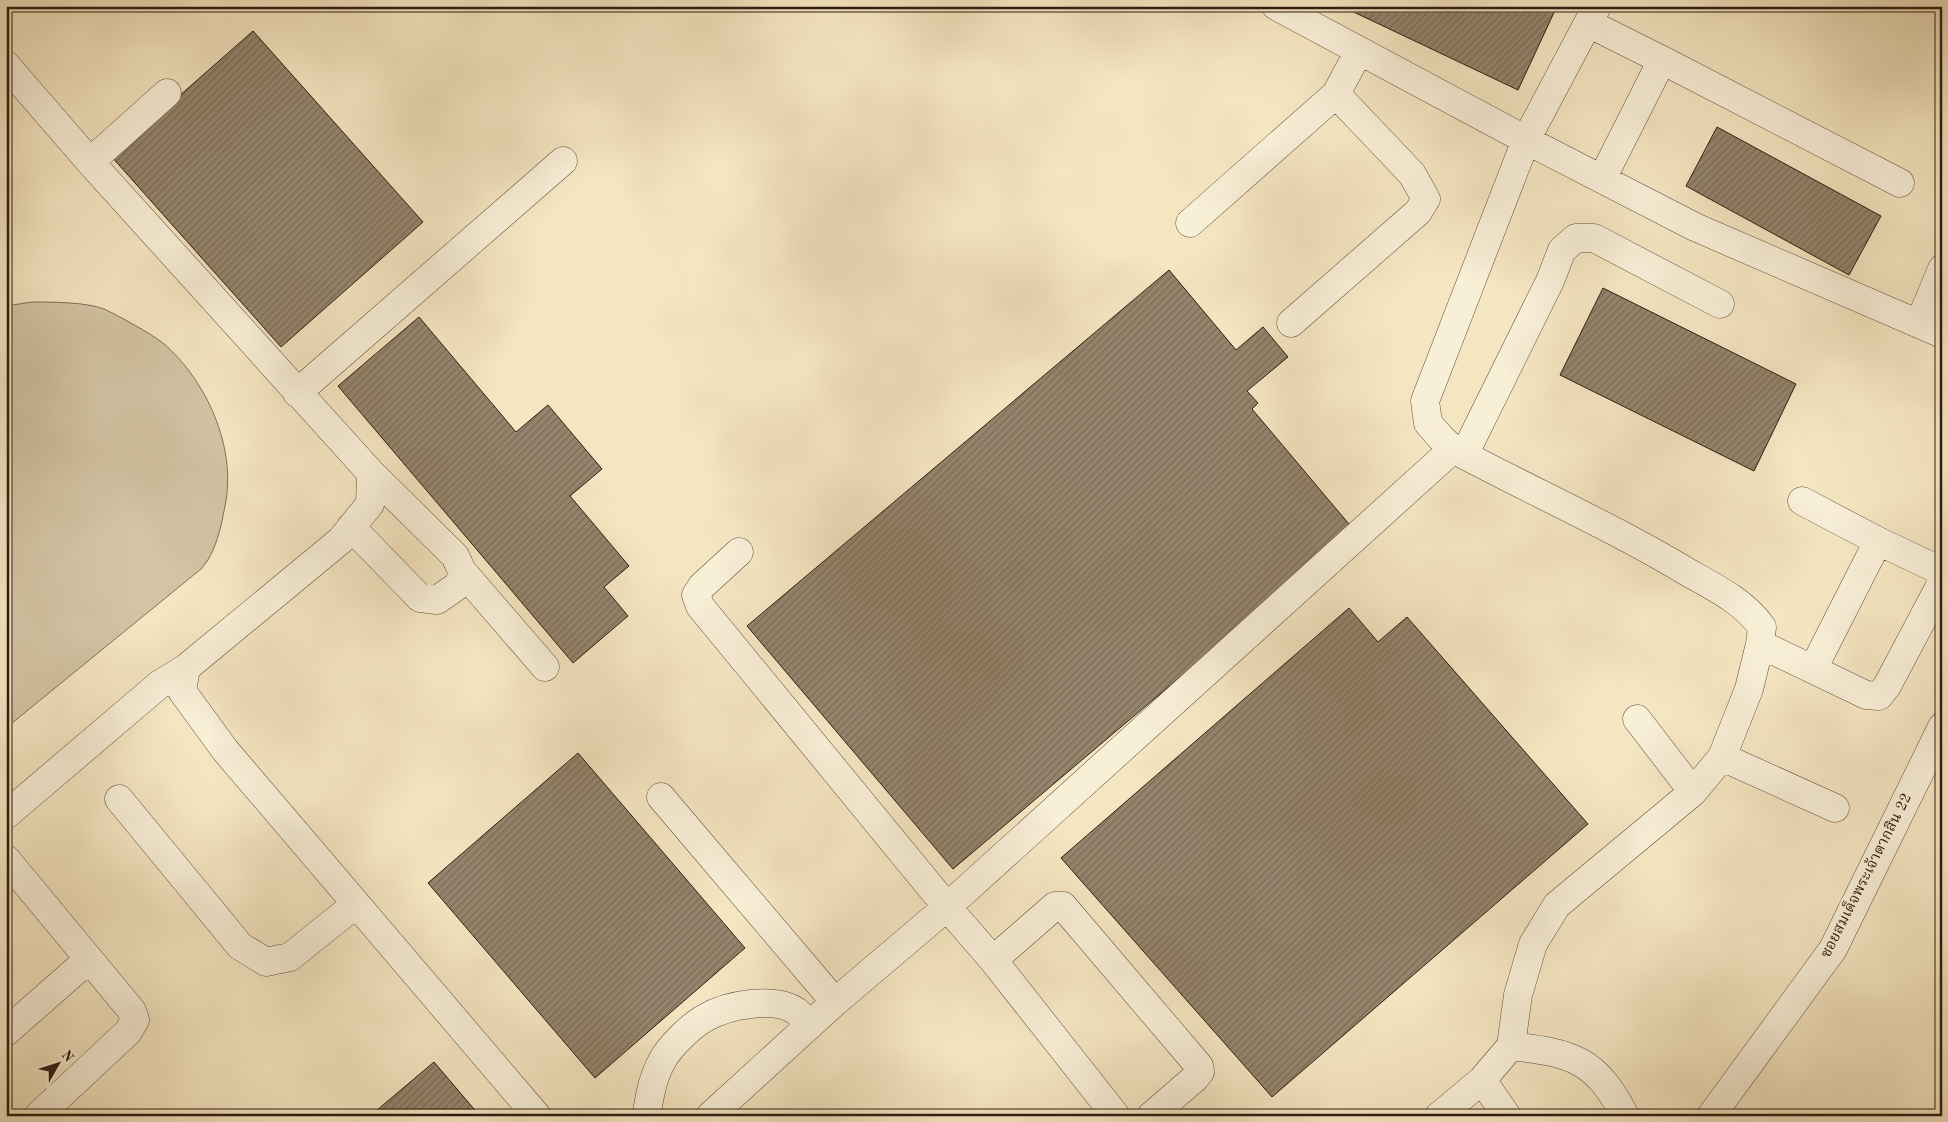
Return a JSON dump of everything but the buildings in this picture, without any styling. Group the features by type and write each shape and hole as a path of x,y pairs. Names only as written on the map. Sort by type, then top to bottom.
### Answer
{"street":[{"path":"1287,9 1526,140 1695,227 1931,329 1942,269"},
{"path":"1439,1116 1482,1080 1511,1046 1518,995 1534,944 1557,905 1693,792 1722,757 1748,689 1760,644 1762,627 1753,615 1734,599 1657,553 1459,452 1428,423 1425,401 1526,140 1592,15 1662,60 1900,183"},
{"path":"1190,223 1336,94 1359,50"},
{"path":"1602,179 1662,60"},
{"path":"6,65 90,162 297,393 371,473 455,556 462,571 545,667"},
{"path":"90,162 167,93"},
{"path":"1291,322 1418,212 1426,199 1412,174 1336,94"},
{"path":"297,393 563,161"},
{"path":"710,1116 835,1002 947,907 1459,452 1550,281 1562,250 1576,238 1594,238 1720,304"},
{"path":"6,814 160,684 186,668 341,540 370,504 371,473"},
{"path":"1760,644 1866,696 1878,696 1887,686 1940,584 1942,574 1934,568 1878,542 1802,501"},
{"path":"351,527 420,598 437,600 460,584 462,571"},
{"path":"1813,669 1878,542"},
{"path":"739,552 702,586 696,595 700,606 992,960 1116,1116"},
{"path":"186,668 182,690 225,750 537,1116"},
{"path":"1636,719 1693,792"},
{"name":"ซอยสมเด็จพระเจ้าตากสิน 22","path":"1711,1116 1833,949 1942,727"},
{"path":"1722,757 1836,808"},
{"path":"661,797 835,1002"},
{"path":"119,799 240,946 266,962 290,957 356,904"},
{"path":"6,859 132,1010 135,1020 128,1032 38,1116"},
{"path":"992,960 1054,906 1063,906 1199,1066 1200,1072 1195,1078 1151,1116"},
{"path":"6,1032 89,959"},
{"path":"648,1116 652,1084 662,1060 673,1044 704,1018 740,1005 775,1003 796,1011 810,1025"},
{"path":"1511,1046 1546,1050 1567,1055 1585,1063 1602,1079 1615,1097 1625,1116"},
{"path":"1482,1080 1507,1116"}],"shaded area":[{"path":"32,302 59,302 104,309 163,343 193,376 215,417 227,461 228,484 222,522 217,539 211,555 201,569 6,728 6,306"}]}
